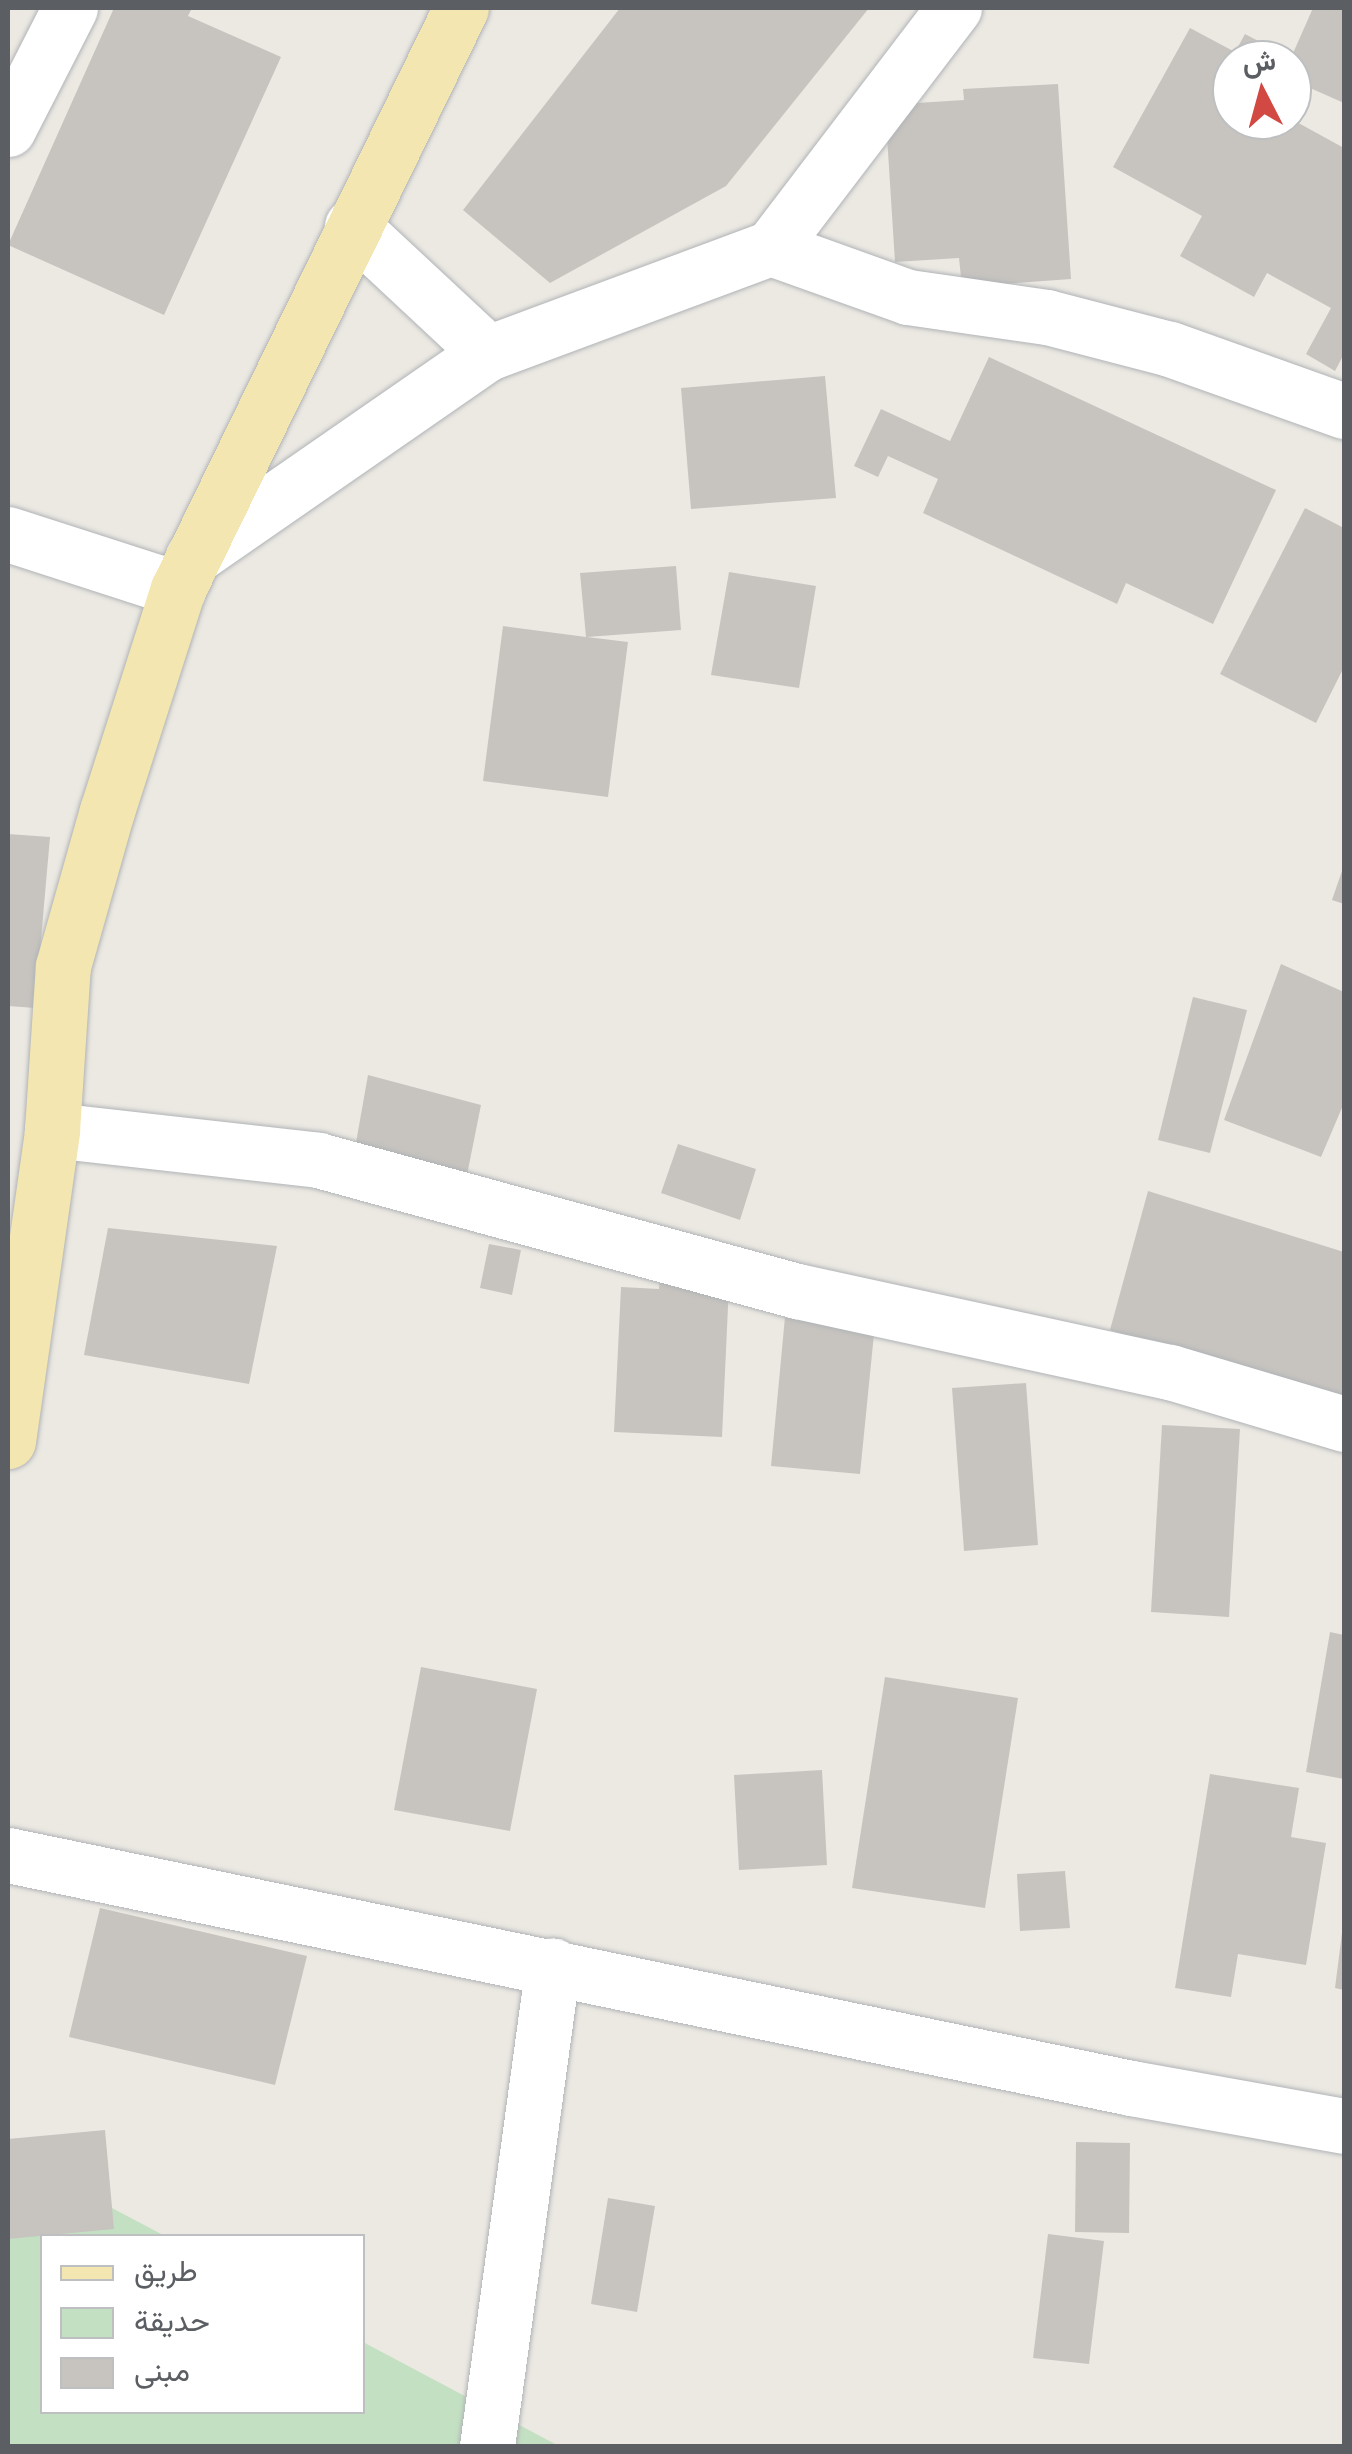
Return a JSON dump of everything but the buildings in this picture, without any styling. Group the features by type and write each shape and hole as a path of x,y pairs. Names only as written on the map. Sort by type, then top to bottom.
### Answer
{"main road":[{"path":"8,1441 18,1291 52,1130 63,966 186,573 461,8"}],"street":[{"path":"8,130 70,8"},
{"path":"8,534 186,573 488,353 771,248 954,8"},
{"path":"352,226 488,353"},
{"path":"771,248 908,296 1010,310 1155,345 1344,411"},
{"path":"52,1130 318,1160 797,1291 1170,1372 1344,1424"},
{"path":"8,1855 1344,2126"},
{"path":"487,2446 553,1966"}],"green space":[{"path":"8,2153 161,2234 40,2234 40,2414 365,2414 365,2343 559,2446 8,2446"}]}
